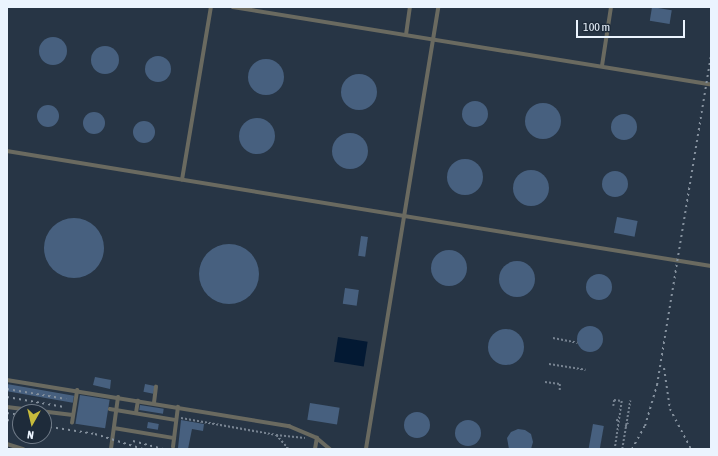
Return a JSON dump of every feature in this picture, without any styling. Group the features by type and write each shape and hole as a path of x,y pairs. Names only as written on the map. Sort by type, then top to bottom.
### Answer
{"lane":[{"path":"182,180 211,7"},
{"path":"233,7 711,84"},
{"path":"406,35 410,7"},
{"path":"366,449 438,7"},
{"path":"602,66 611,7"},
{"path":"7,151 711,266"},
{"path":"7,380 77,390 289,426 317,438 330,449"},
{"path":"154,403 156,387"},
{"path":"72,423 77,390"},
{"path":"111,449 118,397"},
{"path":"136,413 138,400"},
{"path":"7,407 73,415"},
{"path":"173,446 178,408"},
{"path":"110,409 177,419"},
{"path":"114,428 174,438"},
{"path":"315,449 317,438"},
{"path":"7,444 23,449"}],"path":[{"path":"553,338 578,343"},
{"path":"549,364 586,370"},
{"path":"546,382 560,384 560,392"},
{"path":"613,406 614,400 622,401 615,449"},
{"path":"622,449 630,401"},
{"path":"616,422 620,417"},
{"path":"177,419 305,440 306,433"},
{"path":"626,427 628,423"},
{"path":"276,435 288,449"}],"water":[{"path":"338,337 368,342 364,366 334,362"}],"building":[{"path":"652,7 672,10 670,24 650,21"},
{"path":"53,37 63,41 67,51 63,61 53,65 43,61 39,51 43,41"},
{"path":"105,46 115,50 119,60 115,70 105,74 95,70 91,60 95,50"},
{"path":"158,56 168,59 171,69 168,79 158,82 148,79 145,69 148,59"},
{"path":"266,59 276,62 281,67 284,77 281,87 276,92 266,95 256,92 251,87 248,77 251,67 256,62"},
{"path":"359,74 369,77 374,82 377,92 374,102 369,107 359,110 349,107 344,102 341,92 344,82 349,77"},
{"path":"475,101 484,105 488,114 484,123 475,127 466,123 462,114 466,105"},
{"path":"543,103 553,106 558,111 561,121 558,131 553,136 543,139 533,136 528,131 525,121 528,111 533,106"},
{"path":"48,105 56,108 59,116 56,124 48,127 40,124 37,116 40,108"},
{"path":"94,112 102,115 105,123 102,131 94,134 86,131 83,123 86,115"},
{"path":"624,114 633,118 637,127 633,136 624,140 615,136 611,127 615,118"},
{"path":"257,118 267,121 272,126 275,136 272,146 267,151 257,154 247,151 242,146 239,136 242,126 247,121"},
{"path":"144,121 152,124 155,132 152,140 144,143 136,140 133,132 136,124"},
{"path":"350,133 360,136 365,141 368,151 365,161 360,166 350,169 340,166 335,161 332,151 335,141 340,136"},
{"path":"465,159 475,162 480,167 483,177 480,187 475,192 465,195 455,192 450,187 447,177 450,167 455,162"},
{"path":"531,170 541,173 546,178 549,188 546,198 541,203 531,206 521,203 516,198 513,188 516,178 521,173"},
{"path":"615,171 624,175 628,184 624,193 615,197 606,193 602,184 606,175"},
{"path":"617,217 638,221 635,237 614,233"},
{"path":"74,218 90,223 95,227 99,232 104,248 99,264 95,269 90,273 74,278 58,273 53,269 49,264 44,248 49,232 53,227 58,223"},
{"path":"361,236 368,237 365,257 358,256"},
{"path":"229,244 245,249 250,253 254,258 259,274 254,290 250,295 245,299 229,304 213,299 208,295 204,290 199,274 204,258 208,253 213,249"},
{"path":"449,250 459,253 464,258 467,268 464,278 459,283 449,286 439,283 434,278 431,268 434,258 439,253"},
{"path":"517,261 527,264 532,269 535,279 532,289 527,294 517,297 507,294 502,289 499,279 502,269 507,264"},
{"path":"599,274 608,278 612,287 608,296 599,300 590,296 586,287 590,278"},
{"path":"345,288 359,290 357,306 343,304"},
{"path":"590,326 599,330 603,339 599,348 590,352 581,348 577,339 581,330"},
{"path":"506,329 516,332 521,337 524,347 521,357 516,362 506,365 496,362 491,357 488,347 491,337 496,332"},
{"path":"95,377 111,380 110,389 93,385"},
{"path":"7,384 74,396 73,403 7,391"},
{"path":"145,384 155,386 153,394 143,392"},
{"path":"80,395 110,400 105,428 75,424"},
{"path":"310,403 340,408 337,424 307,420"},
{"path":"140,405 164,409 163,414 139,410"},
{"path":"417,412 426,416 430,425 426,434 417,438 408,434 404,425 408,416"},
{"path":"181,420 204,424 203,431 192,429 188,449 178,448"},
{"path":"468,420 477,424 481,433 477,442 468,446 459,442 455,433 459,424"},
{"path":"148,422 159,424 158,430 147,428"},
{"path":"593,424 604,426 600,449 589,449"},
{"path":"518,429 525,430 531,434 533,442 531,449 509,449 507,438 511,432"}],"railway":[{"path":"632,449 645,426 657,385 711,55"},
{"path":"664,368 670,409 691,449"},
{"path":"7,389 66,399"},
{"path":"7,397 64,407"},
{"path":"7,413 12,414"},
{"path":"7,420 12,421"},
{"path":"52,427 95,434 143,449"},
{"path":"133,441 163,449"}]}
